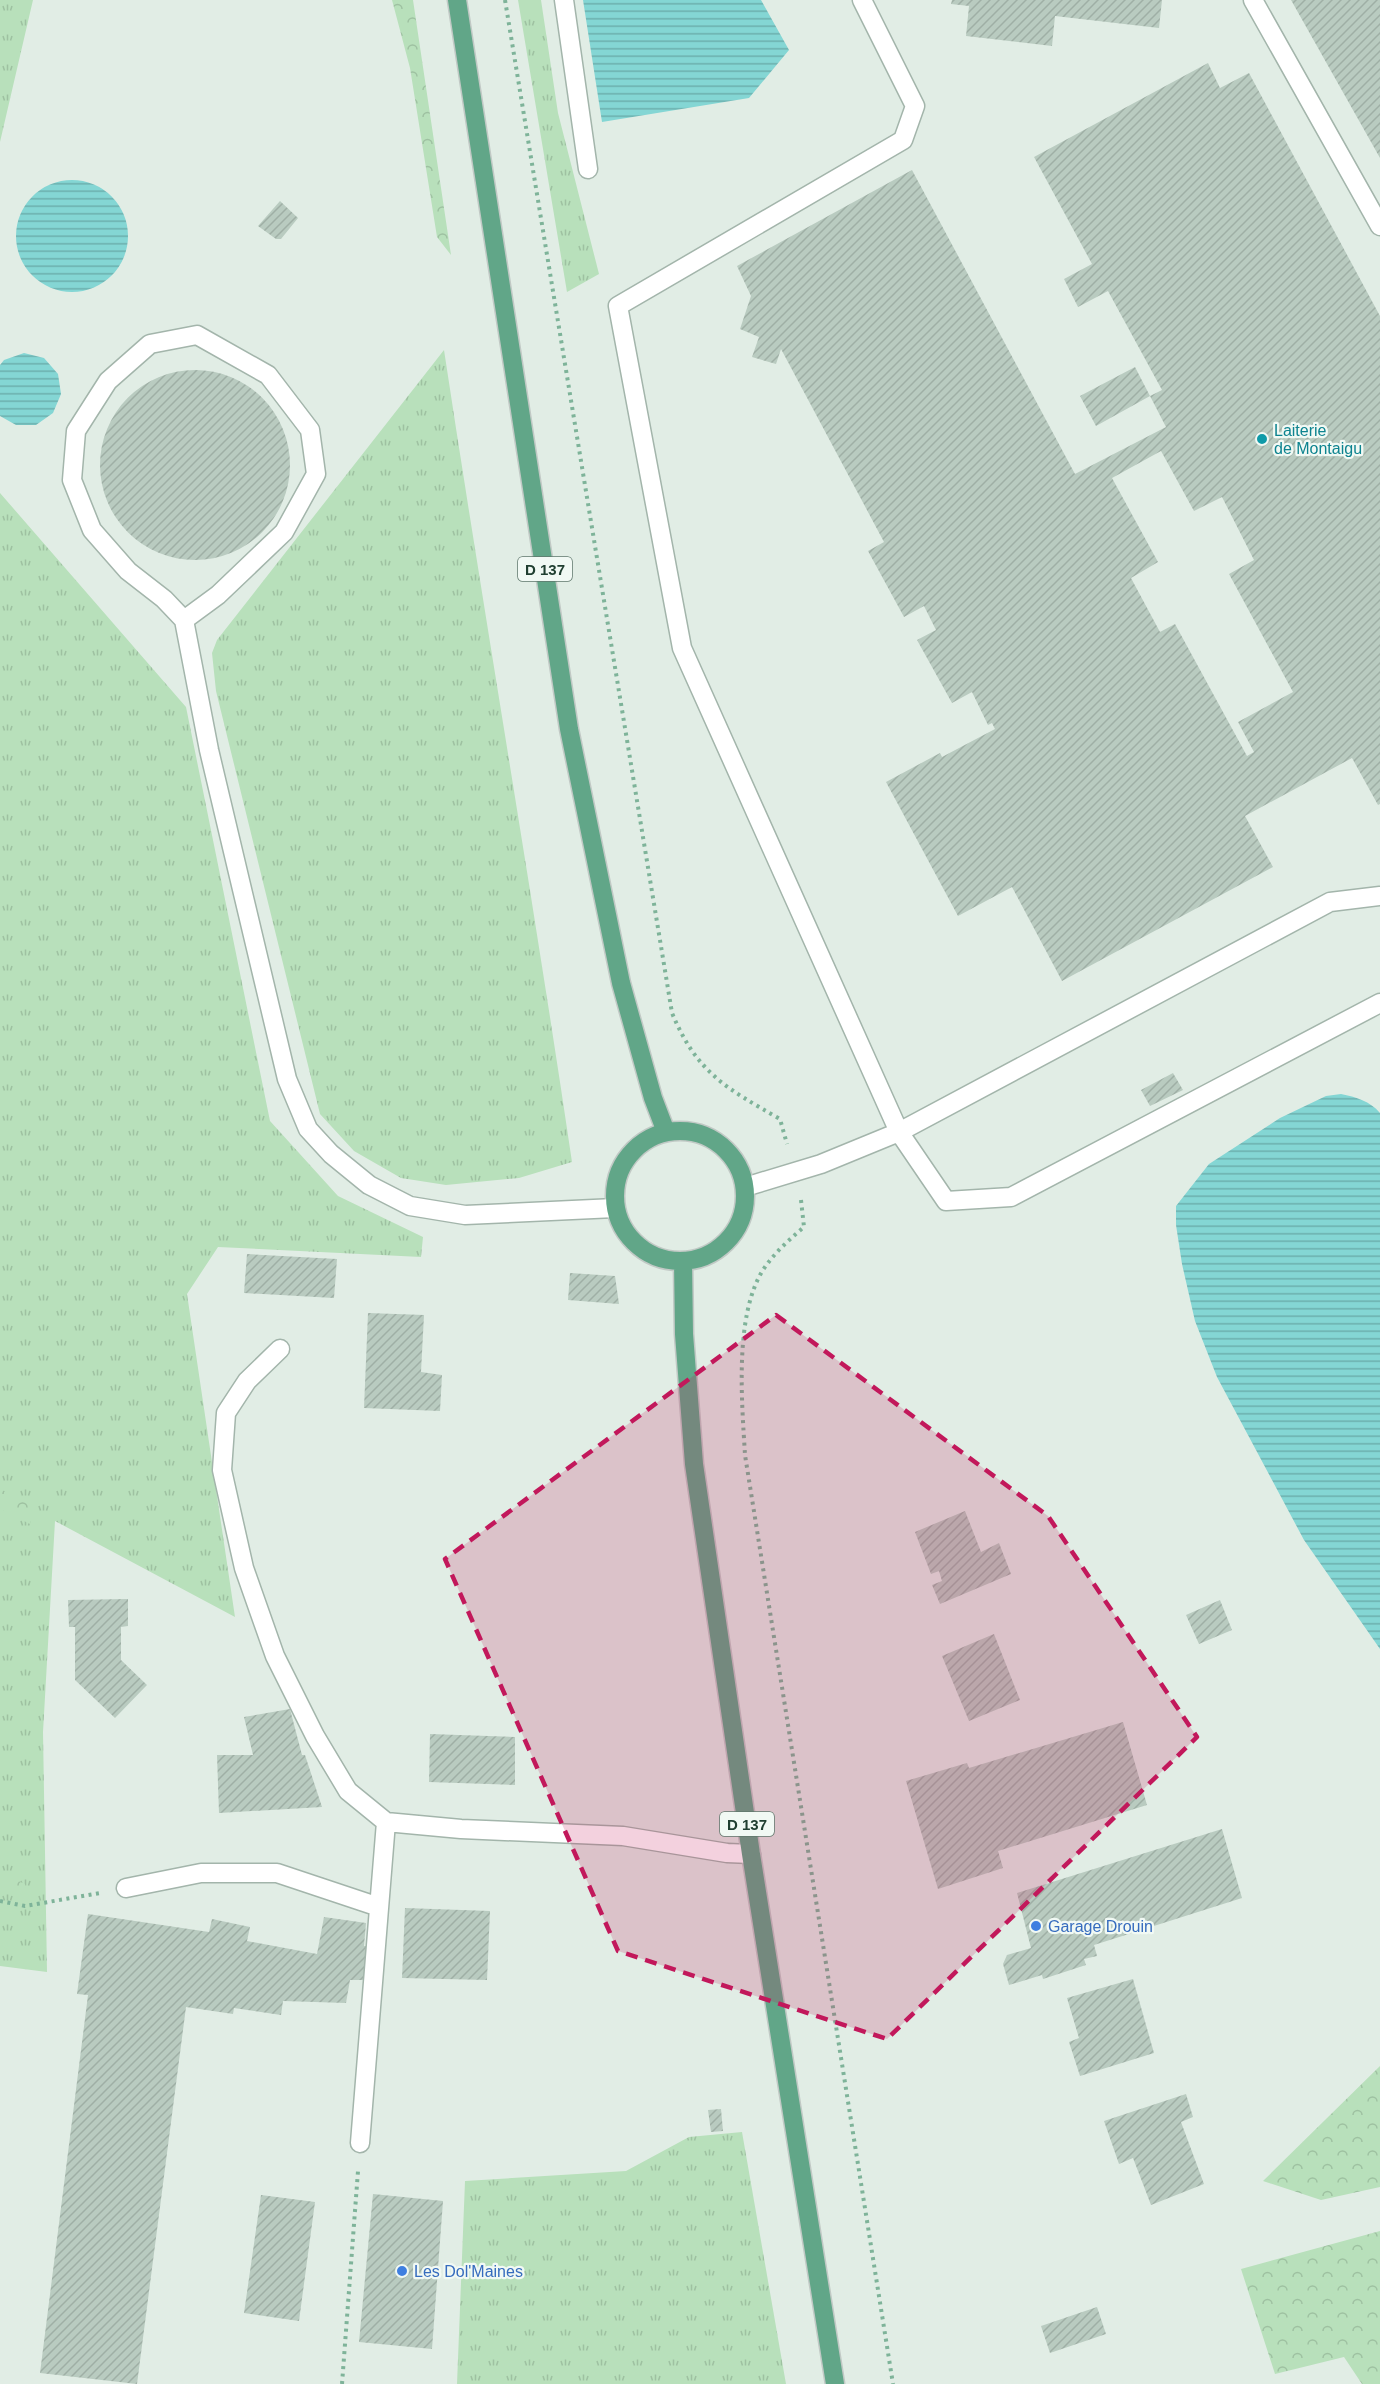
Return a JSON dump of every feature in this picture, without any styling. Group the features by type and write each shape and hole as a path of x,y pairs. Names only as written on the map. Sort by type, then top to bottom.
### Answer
{"main road":[{"name":"D 137","path":"457,0 569,729 621,983 653,1098 666,1132"},
{"path":"688,1131 708,1137 726,1149 738,1167 745,1187 744,1209 736,1229 722,1245 704,1256 683,1261 664,1259 647,1252 632,1241 621,1226 615,1208 614,1188 620,1168 631,1151 647,1139 666,1132 688,1131"},
{"name":"D 137","path":"683,1261 684,1335 694,1464 751,1854 835,2384"}],"lane":[{"path":"564,0 588,169"},
{"path":"862,0 915,105 903,140 618,306 682,648 899,1132 946,1201 1011,1197 1380,1003"},
{"path":"1253,0 1380,226"},
{"path":"184,620 218,595 284,532 316,474 310,430 268,375 197,335 150,344 108,381 76,431 72,480 92,530 128,571 164,598 184,620 209,750 287,1079 308,1129 331,1154 369,1185 410,1206 465,1215 615,1208"},
{"path":"745,1187 821,1164 899,1132 1330,902 1380,896"},
{"path":"280,1349 247,1381 226,1413 222,1470 244,1568 274,1656 315,1736 348,1791 386,1822 461,1830 623,1836 727,1853 751,1854"},
{"path":"360,2143 386,1822"},
{"path":"126,1888 201,1874 277,1874 379,1907"}],"path":[{"path":"505,0 672,1013 684,1040 703,1067 722,1083 780,1119 796,1171 803,1208 804,1227 781,1248 762,1271 751,1300 745,1331 741,1390 745,1455 893,2384"},
{"path":"0,1901 25,1906 126,1888"},
{"path":"342,2384 360,2143"}],"highlighted area":[{"path":"776,1315 1048,1516 1197,1737 887,2039 618,1951 445,1559"}],"green space":[{"path":"0,0 33,0 0,142"},
{"path":"392,0 413,0 451,255 437,237 410,68"},
{"path":"518,0 541,0 558,113 599,274 567,292"},
{"path":"444,350 572,1162 519,1178 446,1185 401,1178 354,1151 320,1114 216,691 212,653 217,640"},
{"path":"0,493 186,707 270,1121 338,1196 423,1237 421,1257 218,1247 187,1294 235,1617 55,1521 43,1732 47,1972 0,1966"},
{"path":"0,1489 35,1505 30,1524 0,1509"},
{"path":"0,1873 25,1884 27,1897 0,1889"},
{"path":"1380,2066 1380,2187 1321,2200 1263,2181"},
{"path":"742,2132 786,2384 457,2384 465,2181 626,2171 689,2137"},
{"path":"1380,2231 1380,2384 1362,2384 1344,2357 1275,2374 1241,2269"}],"water":[{"path":"583,0 761,0 789,50 749,98 602,122"},
{"path":"72,180 93,185 111,197 123,215 128,236 123,257 111,275 93,287 72,292 51,287 33,275 21,257 16,236 21,215 33,197 51,185"},
{"path":"24,353 44,358 58,374 61,394 53,413 36,425 16,425 0,416 0,365 4,360"},
{"path":"1341,1094 1362,1100 1372,1105 1380,1113 1380,1649 1304,1540 1217,1377 1195,1321 1176,1225 1176,1206 1209,1164 1280,1118 1326,1096"}],"building":[{"path":"952,0 1162,0 1159,28 1055,16 1052,46 966,36 969,6 951,4"},
{"path":"1291,0 1380,0 1380,158"},
{"name":"Laiterie de Montaigu","path":"1208,63 1220,88 1249,73 1380,316 1380,804 1378,805 1352,758 1245,816 1273,867 1062,981 1012,887 958,916 886,782 940,753 942,757 995,729 992,723 988,725 972,692 952,703 917,640 936,630 924,606 904,617 868,551 884,542 781,349 776,364 752,357 759,337 740,329 751,296 737,266 912,170 1075,474 1166,427 1150,396 1162,390 1108,291 1078,307 1064,279 1092,264 1034,157","holes":["1161,451 1194,511 1222,497 1254,560 1229,574 1293,692 1238,722 1254,752 1247,756 1175,624 1160,632 1131,578 1158,562 1112,478"]},
{"path":"280,201 298,218 281,239 276,239 258,226"},
{"path":"1135,367 1150,396 1096,426 1080,396"},
{"path":"195,370 231,377 248,386 262,398 274,412 283,429 290,465 283,501 274,518 262,532 248,544 231,553 195,560 159,553 142,544 128,532 116,518 107,501 100,465 107,429 116,412 128,398 142,386 159,377"},
{"path":"1173,1073 1183,1090 1150,1106 1141,1090"},
{"path":"247,1254 337,1259 334,1298 244,1293"},
{"path":"570,1273 615,1276 619,1304 568,1300"},
{"path":"368,1313 424,1315 421,1372 442,1375 440,1411 364,1408"},
{"path":"965,1511 981,1552 999,1543 1011,1574 940,1604 932,1585 942,1581 939,1571 931,1574 915,1532"},
{"path":"128,1599 128,1626 121,1627 121,1660 147,1685 115,1718 75,1680 75,1627 69,1627 68,1600"},
{"path":"1220,1600 1232,1630 1199,1644 1186,1615"},
{"path":"994,1634 1020,1700 969,1721 942,1656"},
{"path":"290,1709 302,1755 305,1755 322,1807 219,1813 217,1755 253,1755 244,1717"},
{"path":"1123,1722 1147,1805 998,1851 1003,1868 938,1889 906,1781 967,1763 969,1768"},
{"path":"430,1734 515,1737 515,1785 429,1782"},
{"path":"1222,1829 1242,1898 1094,1945 1097,1956 1084,1959 1086,1965 1043,1979 1042,1975 1009,1985 1003,1964 1007,1955 1031,1948 1017,1893"},
{"path":"405,1908 490,1911 487,1980 402,1978"},
{"path":"88,1914 209,1932 212,1919 250,1927 247,1941 317,1954 324,1917 366,1923 364,1946 371,1946 367,1980 350,1980 346,2003 283,2001 281,2015 234,2008 233,2014 186,2007 137,2384 40,2373 88,1995 77,1994"},
{"path":"1133,1979 1154,2053 1080,2076 1069,2042 1079,2038 1067,1998"},
{"path":"1186,2094 1193,2117 1181,2122 1204,2184 1151,2205 1133,2158 1119,2164 1104,2121"},
{"path":"721,2109 723,2131 711,2132 708,2110"},
{"name":"Les Dol'Maines","path":"373,2194 443,2201 432,2349 359,2342"},
{"path":"261,2195 315,2202 299,2321 244,2313"},
{"path":"1097,2307 1106,2334 1050,2353 1041,2326"}],"place":[{"name":"Laiterie de Montaigu","path":"1262,439"},
{"name":"Garage Drouin","path":"1036,1926"},
{"name":"Les Dol'Maines","path":"402,2271"}]}
